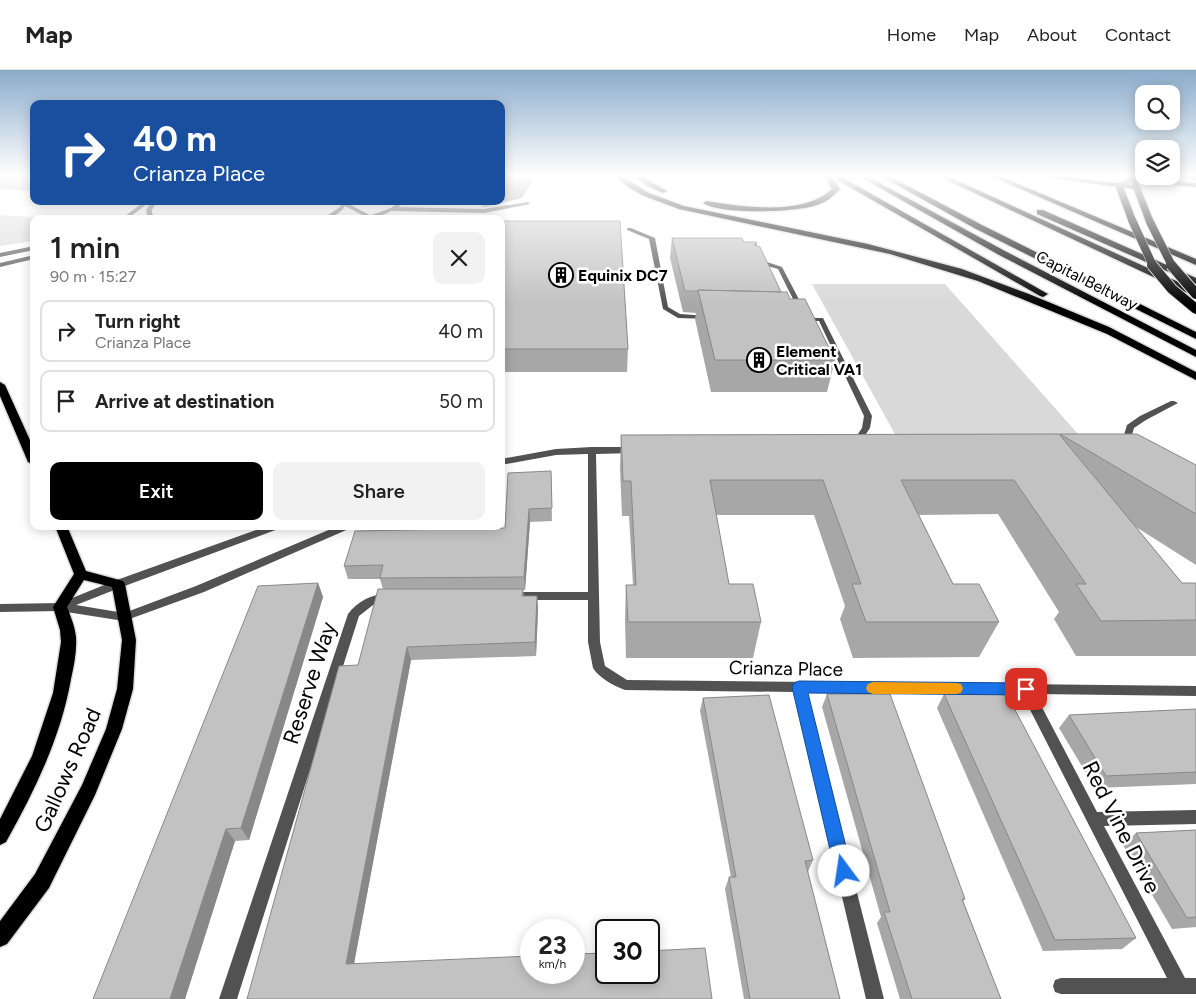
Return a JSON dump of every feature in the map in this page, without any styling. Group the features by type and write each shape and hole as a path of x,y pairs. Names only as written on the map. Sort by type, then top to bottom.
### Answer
{"highway":[{"path":"730,218 856,244 936,264 1024,295 1113,333"},
{"path":"910,218 1113,333 1196,377"},
{"name":"Capital Beltway","path":"939,218 1196,354"},
{"path":"963,218 1196,336"},
{"path":"1033,218 1196,294"},
{"path":"1057,218 1196,281"},
{"path":"1094,218 1196,262"},
{"path":"1131,218 1144,253 1159,276 1196,309"},
{"path":"1149,218 1170,266 1179,278 1196,294"}],"main road":[{"path":"0,385 30,453"},
{"path":"63,530 82,574"},
{"path":"82,574 118,584"},
{"path":"60,607 82,574"},
{"name":"Gallows Road","path":"0,937 42,881 89,789 114,729 125,690 129,640 118,584"},
{"name":"Gallows Road","path":"0,836 18,804 47,743 61,700 68,654 68,634 60,607"}],"street":[{"path":"629,229 652,238 665,308 678,316 719,318"},
{"path":"0,255 30,249"},
{"path":"0,265 30,258"},
{"path":"756,264 767,264 780,268 806,319"},
{"path":"796,319 821,319 868,416 866,428 852,448"},
{"path":"1127,454 1130,427 1143,418 1174,403"},
{"path":"842,448 861,448"},
{"name":"Crianza Place","path":"592,450 594,642 599,668 618,682 626,685 1196,691"},
{"path":"505,461 556,452 642,450"},
{"path":"60,607 267,530"},
{"path":"0,608 60,607 124,617 200,589 339,530"},
{"path":"496,596 594,596"},
{"name":"Reserve Way","path":"228,999 354,614 365,604 380,597 400,597"},
{"path":"799,687 874,999"},
{"name":"Red Vine Drive","path":"1026,689 1094,819 1188,986"},
{"path":"1094,819 1196,817"},
{"path":"1061,986 1188,986"}],"shaded area":[{"path":"0,218 30,218 30,242 0,246"},
{"path":"812,284 945,284 1078,434 896,436"}],"building":[{"name":"Equinix DC7","path":"505,221 620,221 628,349 505,349"},
{"path":"672,238 742,238 744,242 757,242 754,245 760,247 781,292 685,291"},
{"path":"698,290 787,292 790,299 805,299 835,360 715,360"},
{"path":"1059,434 1182,583 1196,583 1196,620 1101,621 1076,584 1086,584 1014,480 901,480 953,584 979,584 999,622 866,622 852,584 861,584 823,480 710,480 729,584 753,584 761,622 628,622 626,585 636,585 631,481 623,481 621,435"},
{"path":"1060,434 1137,434 1196,465 1196,514"},
{"path":"551,471 552,508 529,509 524,577 380,578 383,565 344,566 355,531 505,530 508,473"},
{"path":"318,583 241,828 226,829 170,999 93,999 258,586"},
{"path":"378,589 523,589 522,596 537,596 535,642 407,647 346,964 520,956 520,984 585,984 585,954 595,953 595,984 660,984 660,950 705,948 712,999 247,999 339,666 358,665"},
{"path":"1006,693 1136,938 1055,940 944,694"},
{"path":"827,694 890,694 965,899 962,899 1001,999 912,999 884,912 890,912"},
{"path":"769,695 813,860 805,861 840,999 750,999 729,877 736,877 703,698"},
{"path":"1196,709 1196,772 1106,776 1069,715"},
{"path":"1196,830 1196,917 1187,918 1136,833"}],"slow traffic":[{"path":"873,688 956,688"}],"place":[{"name":"Equinix DC7","path":"561,275"},
{"name":"Element Critical VA1","path":"759,360"}],"route":[{"path":"844,871 799,687 1026,689"}]}
